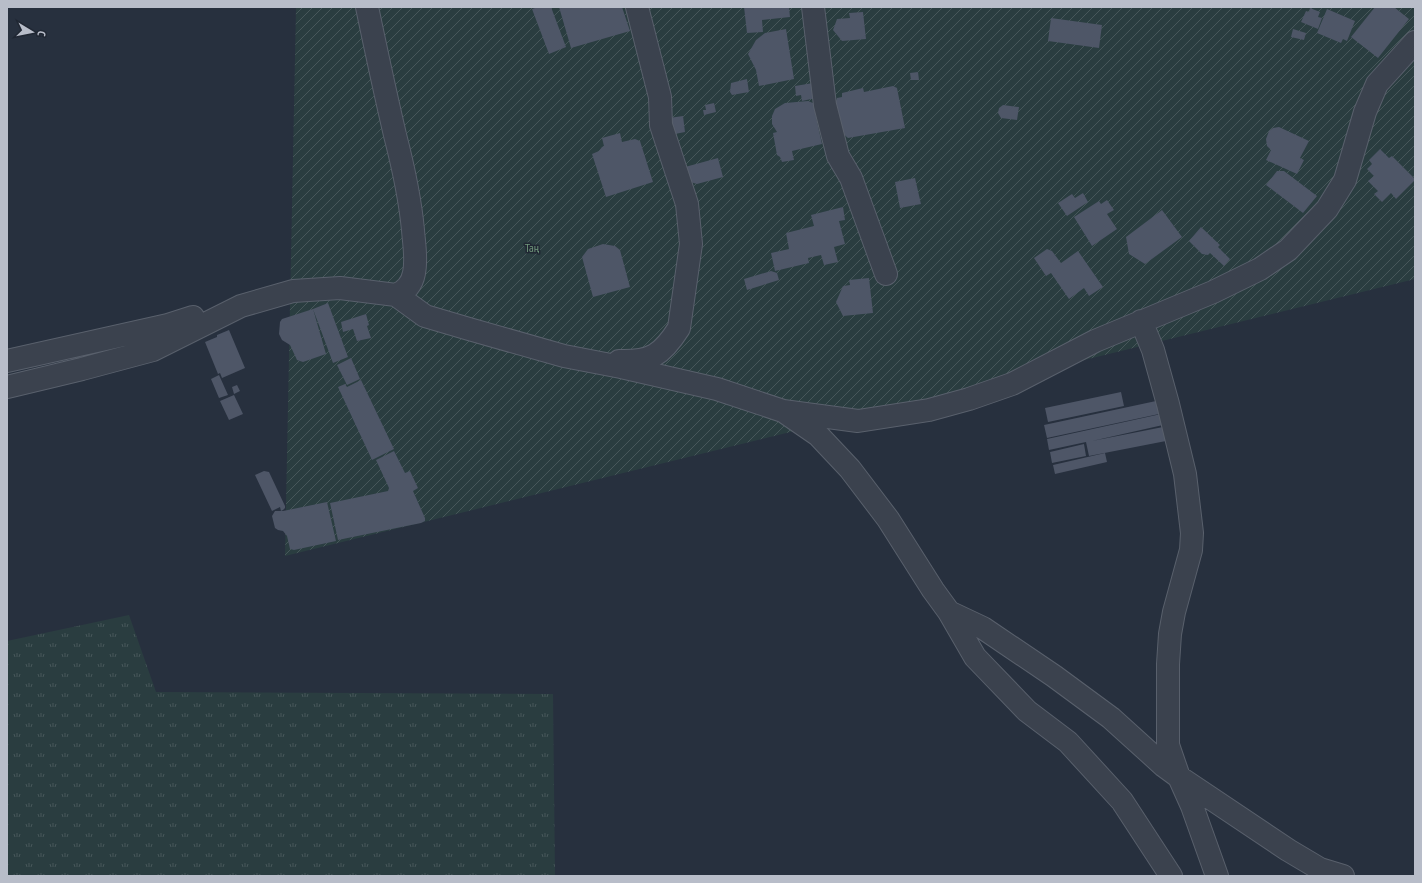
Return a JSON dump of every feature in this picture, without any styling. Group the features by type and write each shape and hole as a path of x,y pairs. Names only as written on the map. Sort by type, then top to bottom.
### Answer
{"street":[{"path":"7,361 168,325 223,308 241,306 293,291 340,288 396,295 404,292 410,285 414,274 414,240 411,209 367,7"},
{"path":"601,363 606,360 636,362 647,359 660,352 672,339 679,328 691,244 687,204 661,124 660,97 637,7"},
{"path":"813,7 826,105 838,156 852,178 886,274"},
{"path":"396,295 425,316 564,356 716,389 784,412 858,421 929,410 969,399 1012,384 1095,341 1214,292 1260,269 1288,250 1327,209 1345,180 1365,112 1377,84 1415,42"},
{"path":"7,387 153,350 241,306"},
{"path":"1141,321 1153,350 1168,404 1184,474 1192,533 1191,550 1174,612 1170,634 1168,664 1168,745 1218,876"},
{"path":"784,412 818,435 850,469 888,519 933,590 949,612 975,657 1027,711 1068,742 1122,801 1171,876"},
{"path":"949,612 983,628 1054,676 1111,718 1164,766 1179,777 1320,869 1343,876"}],"green space":[{"name":"Таң","path":"296,7 1415,7 1415,279 285,556"},
{"path":"129,615 156,692 553,694 555,876 7,876 7,641"}],"building":[{"path":"538,7 551,7 566,47 549,54 532,9"},
{"path":"559,7 622,7 630,31 571,48"},
{"path":"744,7 789,7 790,17 762,20 763,32 747,33"},
{"path":"1375,7 1394,7 1409,19 1378,58 1351,37"},
{"path":"1310,8 1320,12 1318,17 1322,18 1318,29 1301,22 1306,11 1309,12"},
{"path":"1327,9 1355,21 1347,41 1343,39 1341,43 1317,33"},
{"path":"863,12 866,39 842,41 833,30 837,19 850,18 849,13"},
{"path":"1051,18 1102,25 1099,48 1048,41"},
{"path":"786,29 794,79 759,86 756,70 748,54 756,40 765,33"},
{"path":"1293,29 1306,33 1304,40 1291,37"},
{"path":"918,72 919,80 911,80 910,73"},
{"path":"747,79 749,92 732,95 730,92 731,83"},
{"path":"813,83 816,98 802,101 801,95 796,96 795,86"},
{"path":"893,86 897,88 905,128 848,138 834,126 833,110 837,98 842,97 842,93 863,88 864,92"},
{"path":"808,101 813,103 822,144 792,151 794,160 782,162 780,157 777,155 773,133 777,132 772,124 772,116 775,109 785,103"},
{"path":"714,103 716,112 704,115 703,110 706,110 705,105"},
{"path":"1003,105 1019,107 1017,120 1001,118 998,113 999,108"},
{"path":"683,116 685,132 670,135 669,118"},
{"path":"1279,127 1309,141 1300,158 1304,160 1297,174 1266,160 1271,150 1267,146 1266,139 1269,131 1273,128"},
{"path":"620,133 622,142 635,139 640,141 653,182 606,197 592,154 599,151 604,146 602,138"},
{"path":"1380,149 1389,158 1392,156 1415,179 1396,199 1391,193 1382,202 1374,194 1378,191 1368,181 1374,176 1367,169 1372,164 1369,160"},
{"path":"718,158 723,177 697,184 690,182 685,167"},
{"path":"1277,171 1284,171 1317,196 1303,213 1266,185"},
{"path":"915,178 921,204 900,208 895,182"},
{"path":"1083,193 1088,202 1067,216 1058,203 1072,194 1075,198"},
{"path":"1107,200 1114,210 1107,214 1117,229 1092,246 1074,217 1099,201 1101,204"},
{"path":"843,207 845,220 839,221 845,244 834,247 838,262 824,265 821,255 808,258 809,263 775,271 771,253 789,249 786,233 814,226 811,215"},
{"path":"1162,210 1182,237 1145,264 1129,254 1126,237"},
{"path":"1201,227 1220,245 1218,247 1230,259 1224,266 1210,253 1208,255 1202,254 1189,241"},
{"path":"603,244 615,246 620,250 630,287 593,297 582,257 588,249"},
{"path":"1047,249 1052,251 1061,263 1078,251 1103,287 1089,296 1084,288 1069,299 1051,273 1046,276 1034,258"},
{"path":"771,271 777,273 779,280 747,290 744,279"},
{"path":"869,278 873,313 843,316 836,302 843,286 850,285 849,280"},
{"path":"328,303 348,357 333,363 313,309"},
{"path":"313,309 326,354 303,362 297,360 290,345 282,340 279,334 280,322 282,319"},
{"path":"366,314 369,325 367,326 371,338 357,341 353,329 343,332 341,322"},
{"path":"229,330 245,368 222,378 220,373 218,374 205,342"},
{"path":"351,358 360,379 347,385 337,365"},
{"path":"219,375 228,395 219,398 211,379"},
{"path":"361,380 394,449 372,460 338,387 345,384 347,387"},
{"path":"237,385 240,391 234,394 232,387"},
{"path":"1121,392 1124,406 1048,422 1045,408"},
{"path":"234,395 243,414 229,420 220,401"},
{"path":"1156,401 1159,414 1047,438 1044,425"},
{"path":"1161,414 1163,425 1092,441 1163,427 1166,441 1089,456 1086,442 1049,450 1047,439"},
{"path":"1084,444 1086,456 1052,463 1050,452"},
{"path":"394,451 405,473 410,471 418,488 413,491 425,521 338,540 330,503 388,491 389,488 376,460"},
{"path":"1105,453 1107,462 1055,474 1053,465"},
{"path":"264,471 269,472 285,506 285,508 281,511 280,507 272,511 255,475"},
{"path":"327,502 336,541 294,550 290,549 287,536 283,531 275,528 272,516 275,511 283,511"}]}
